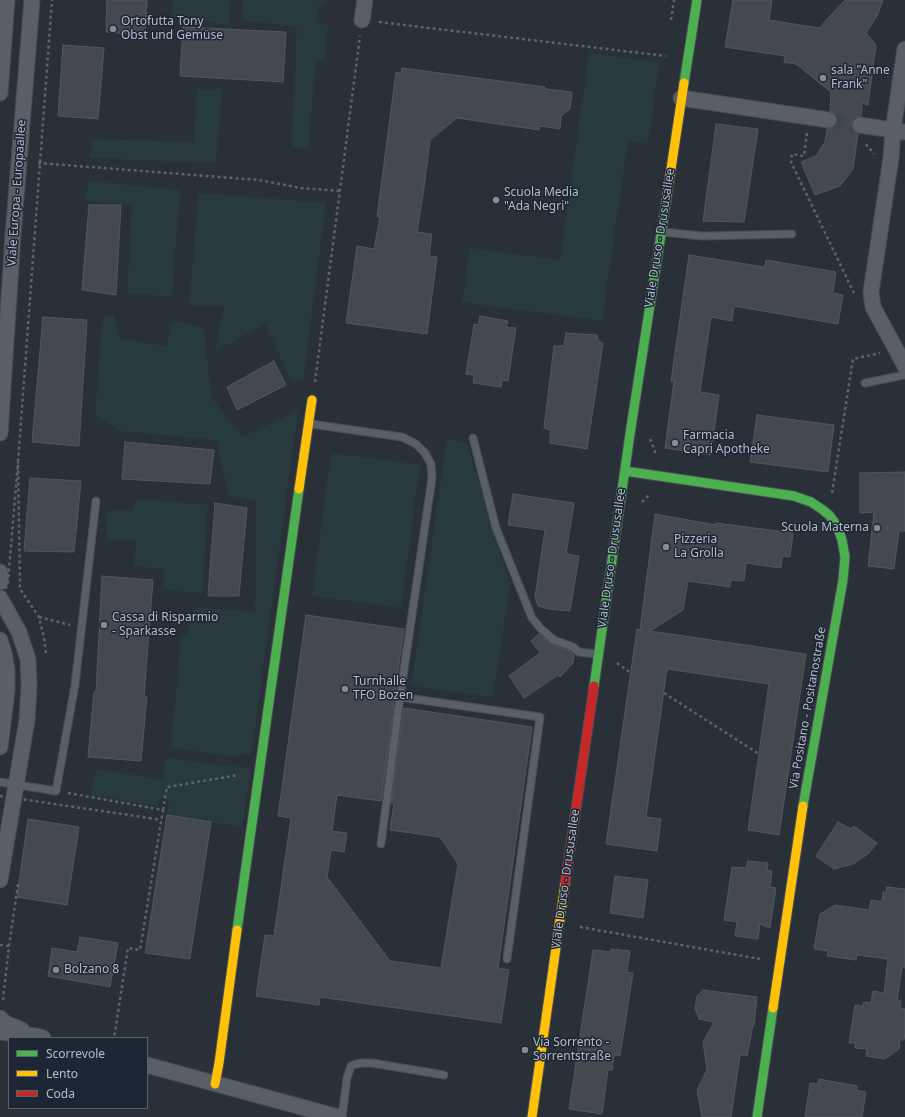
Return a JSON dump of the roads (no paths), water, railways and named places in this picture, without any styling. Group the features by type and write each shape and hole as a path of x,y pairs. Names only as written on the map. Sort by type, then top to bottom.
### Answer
{"street":[{"path":"0,93 7,0"},
{"name":"Viale Europa - Europaallee","path":"0,433 13,236 32,0"},
{"path":"362,20 365,0"},
{"name":"Viale Druso - Drususallee","path":"532,1117 625,471 696,0"},
{"path":"905,49 899,131 891,158 871,292 872,307 905,366"},
{"path":"681,98 829,120"},
{"path":"860,125 899,131"},
{"path":"215,1084 312,400"},
{"name":"Via Positano - Positanostraße","path":"625,471 794,496 811,502 830,516 837,526 842,540 845,557 844,580 806,784 757,1117"},
{"path":"0,572 0,582"},
{"path":"0,598 19,632 28,659 29,686 27,720 0,880"},
{"path":"0,640 7,670 7,691 0,747"},
{"path":"0,1018 5,1023 39,1037"},
{"path":"0,1032 39,1037"},
{"path":"148,1065 338,1117"}],"lane":[{"path":"661,232 702,236 792,234"},
{"path":"865,383 905,375"},
{"path":"309,424 402,436 416,444 425,453 431,464 432,478 400,697 381,844"},
{"path":"473,438 496,528 532,618 541,629 554,640 572,647 579,652 599,654"},
{"path":"0,782 56,791 75,685 96,501"},
{"path":"400,697 540,717 507,959"},
{"path":"342,1117 347,1078 351,1066 356,1064 372,1063 444,1075"}],"tunnel":[{"path":"829,120 860,125"}],"place":[{"name":"Ortofutta Tony Obst und Gemüse","path":"113,29"},
{"name":"sala \"Anne Frank\"","path":"823,78"},
{"name":"Scuola Media \"Ada Negri\"","path":"496,200"},
{"name":"Farmacia Capri Apotheke","path":"675,443"},
{"name":"Scuola Materna","path":"877,528"},
{"name":"Pizzeria La Grolla","path":"666,547"},
{"name":"Cassa di Risparmio - Sparkasse","path":"104,625"},
{"name":"Turnhalle TFO Bozen","path":"345,689"},
{"name":"Bolzano 8","path":"56,970"},
{"name":"Via Sorrento - Sorrentstraße","path":"525,1050"}]}
